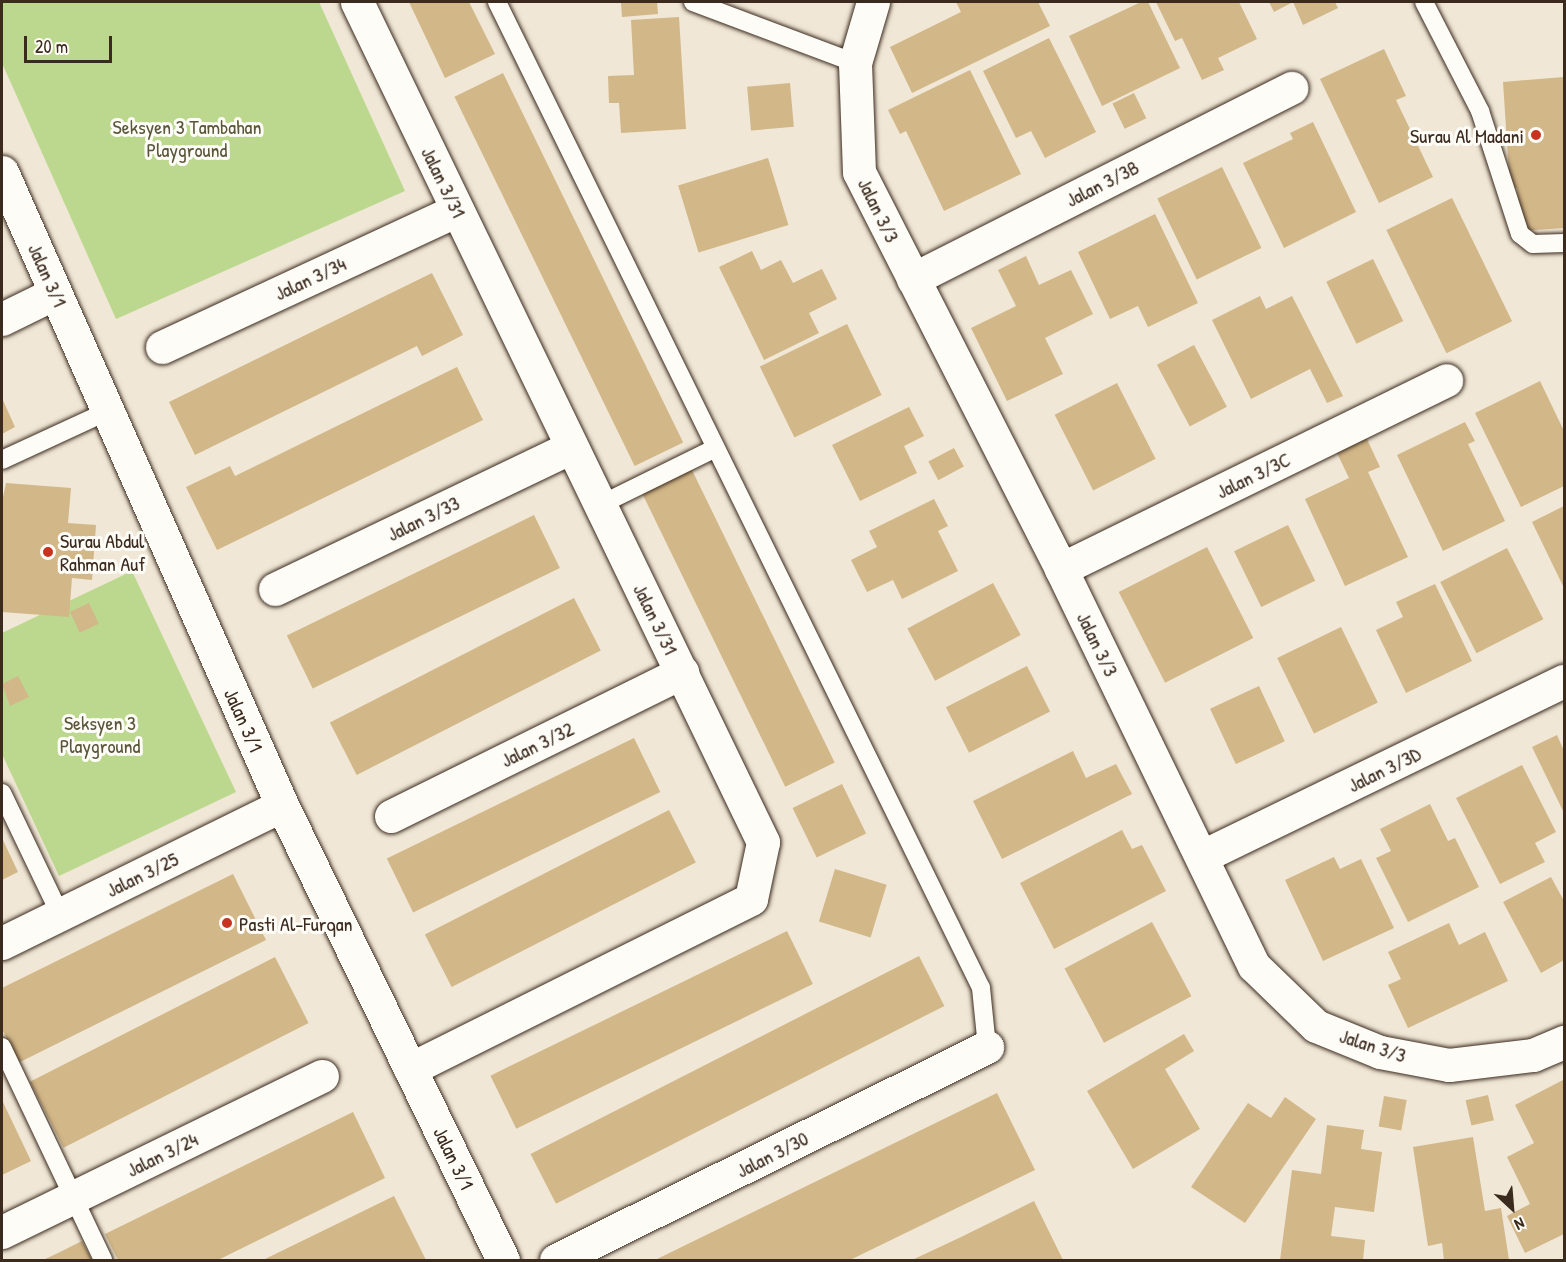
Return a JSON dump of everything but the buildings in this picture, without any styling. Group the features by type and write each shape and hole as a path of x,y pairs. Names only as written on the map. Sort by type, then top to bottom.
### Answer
{"street":[{"name":"Jalan 3/31","path":"357,2 763,842 752,899 410,1069"},
{"name":"Jalan 3/3","path":"873,2 855,63 859,172 1061,569 1203,856 1254,966 1316,1026 1380,1052 1449,1065 1533,1055 1564,1042"},
{"name":"Jalan 3/3B","path":"913,279 1291,88"},
{"name":"Jalan 3/1","path":"2,172 282,805 503,1260"},
{"name":"Jalan 3/34","path":"162,347 457,210"},
{"path":"2,319 55,293"},
{"name":"Jalan 3/3C","path":"1061,569 1446,380"},
{"name":"Jalan 3/33","path":"275,589 571,447"},
{"name":"Jalan 3/32","path":"391,816 682,672"},
{"name":"Jalan 3/3D","path":"1203,856 1564,681"},
{"name":"Jalan 3/25","path":"2,943 282,805"},
{"name":"Jalan 3/30","path":"556,1260 601,1251 987,1047"},
{"name":"Jalan 3/24","path":"2,1232 322,1076"}],"lane":[{"path":"497,2 981,988 987,1047"},
{"path":"693,2 855,63"},
{"path":"1424,2 1480,111 1520,234 1533,244 1564,243"},
{"path":"2,460 108,411"},
{"path":"600,505 714,448"},
{"path":"2,793 60,914"},
{"path":"2,1047 103,1260"}],"green space":[{"name":"Seksyen 3 Tambahan Playground","path":"2,2 319,2 405,191 116,319 2,63"},
{"name":"Seksyen 3 Playground","path":"132,571 236,792 59,876 2,754 2,633"}],"place":[{"name":"Surau Al Madani","path":"1536,135"},
{"name":"Surau Abdul Rahman Auf","path":"48,552"},
{"name":"Pasti Al-Furqan","path":"227,923"}]}
